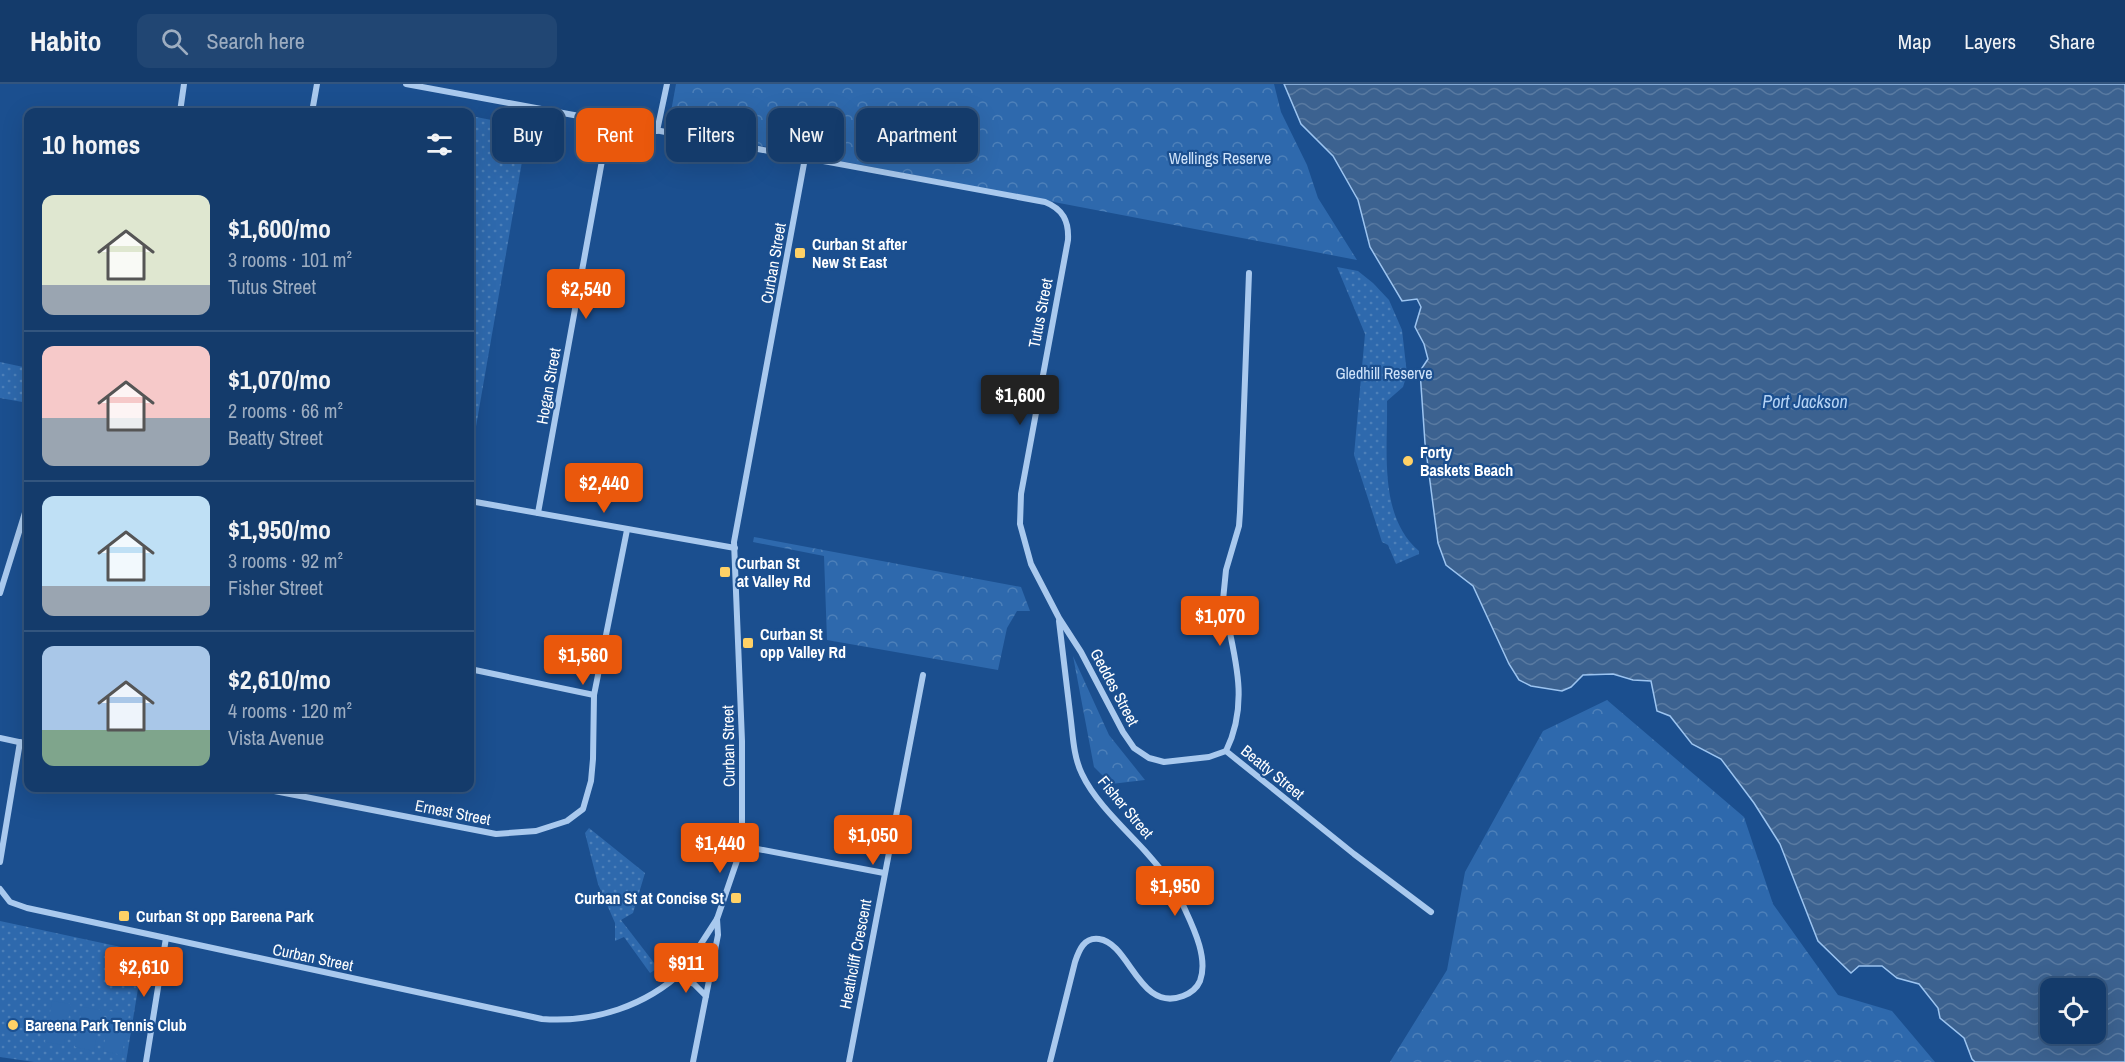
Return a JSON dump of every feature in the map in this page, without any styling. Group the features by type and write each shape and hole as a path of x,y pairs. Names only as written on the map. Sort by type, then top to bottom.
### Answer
{"street":[{"path":"181,108 184,84"},
{"path":"313,108 317,84"},
{"path":"406,84 576,116"},
{"path":"657,131 667,84"},
{"path":"654,130 768,151"},
{"name":"Hogan Street","path":"538,513 602,162"},
{"name":"Curban Street","path":"0,889 10,902 27,908 542,1020 588,1018 614,1012 657,991 678,976 717,919 742,846 742,741 735,536 804,162"},
{"name":"Tutus Street","path":"827,162 1045,202 1057,208 1065,219 1068,240 1025,469 1020,509 1020,524 1025,550 1059,618"},
{"name":"Beatty Street","path":"1249,273 1240,519 1223,587 1223,600 1240,684 1240,703 1232,739 1226,751 1354,854 1431,912"},
{"path":"474,502 735,548"},
{"path":"0,593 24,516"},
{"name":"Ernest Street","path":"279,792 496,834 536,831 567,820 583,809 591,782 594,695 627,530"},
{"name":"Geddes Street","path":"1059,618 1082,652 1123,732 1134,748 1149,758 1164,762 1188,761 1226,751"},
{"name":"Fisher Street","path":"1050,1062 1075,962 1080,948 1086,942 1096,939 1106,942 1146,987 1163,998 1179,998 1193,991 1201,979 1203,964 1190,922 1176,889 1164,872 1096,796 1078,767 1059,618"},
{"path":"474,670 594,695"},
{"name":"Heathcliff Crescent","path":"849,1062 923,675"},
{"path":"0,738 24,743"},
{"path":"0,862 20,742"},
{"path":"742,846 884,873"},
{"path":"693,1062 718,934 717,919"},
{"path":"146,1062 165,938"},
{"path":"678,976 694,984 706,996"}],"green space":[{"name":"Wellings Reserve","path":"676,84 1274,84 1281,112 1307,165 1318,198 1357,260 844,162 844,108 768,108 768,147 756,145 756,108 672,108"},
{"path":"476,117 492,120 492,162 522,162 474,438 474,130"},
{"name":"Gledhill Reserve","path":"1337,267 1358,271 1373,283 1389,300 1402,330 1407,374 1403,387 1387,401 1388,482 1397,520 1419,554 1396,564 1388,545 1382,542 1354,455 1365,334"},
{"path":"0,362 24,367 24,402 0,398"},
{"path":"754,537 1021,587 1030,611 1017,611 1007,628 998,670 827,640 824,556 753,542"},
{"path":"1073,656 1109,735 1145,780 1111,784 1094,767"},
{"path":"1607,700 1744,817 1773,904 1838,995 1892,1011 1935,1062 1390,1062 1447,970 1465,872 1543,731"},
{"path":"589,828 645,873 633,913 621,920 658,968 650,973 624,937 615,941 615,923 598,884 585,833"},
{"path":"0,921 144,952 126,1062 34,1062 0,1057"},
{"path":"52,1001 71,1004 64,1045 45,1042"},
{"path":"82,1007 101,1010 94,1051 75,1047"},
{"path":"110,1011 129,1014 122,1055 103,1051"}],"water":[{"name":"Port Jackson","path":"1284,84 2125,84 2125,1062 1975,1062 1964,1038 1940,1018 1938,1008 1919,984 1897,978 1882,966 1859,966 1851,973 1818,941 1780,844 1754,803 1721,759 1692,744 1670,716 1657,711 1651,681 1633,680 1613,674 1583,675 1571,687 1562,691 1531,686 1519,680 1509,664 1473,586 1446,565 1438,543 1425,443 1420,371 1428,359 1424,344 1415,327 1421,307 1417,299 1402,301 1370,247 1358,200 1333,156 1301,124"}],"place":[{"name":"Curban St after New St East","path":"800,253"},
{"name":"Forty Baskets Beach","path":"1408,461"},
{"name":"Curban St at Valley Rd","path":"725,572"},
{"name":"Curban St opp Valley Rd","path":"748,643"},
{"name":"Curban St at Concise St","path":"736,898"},
{"name":"Curban St opp Bareena Park","path":"124,916"},
{"name":"Bareena Park Tennis Club","path":"13,1025"}]}
